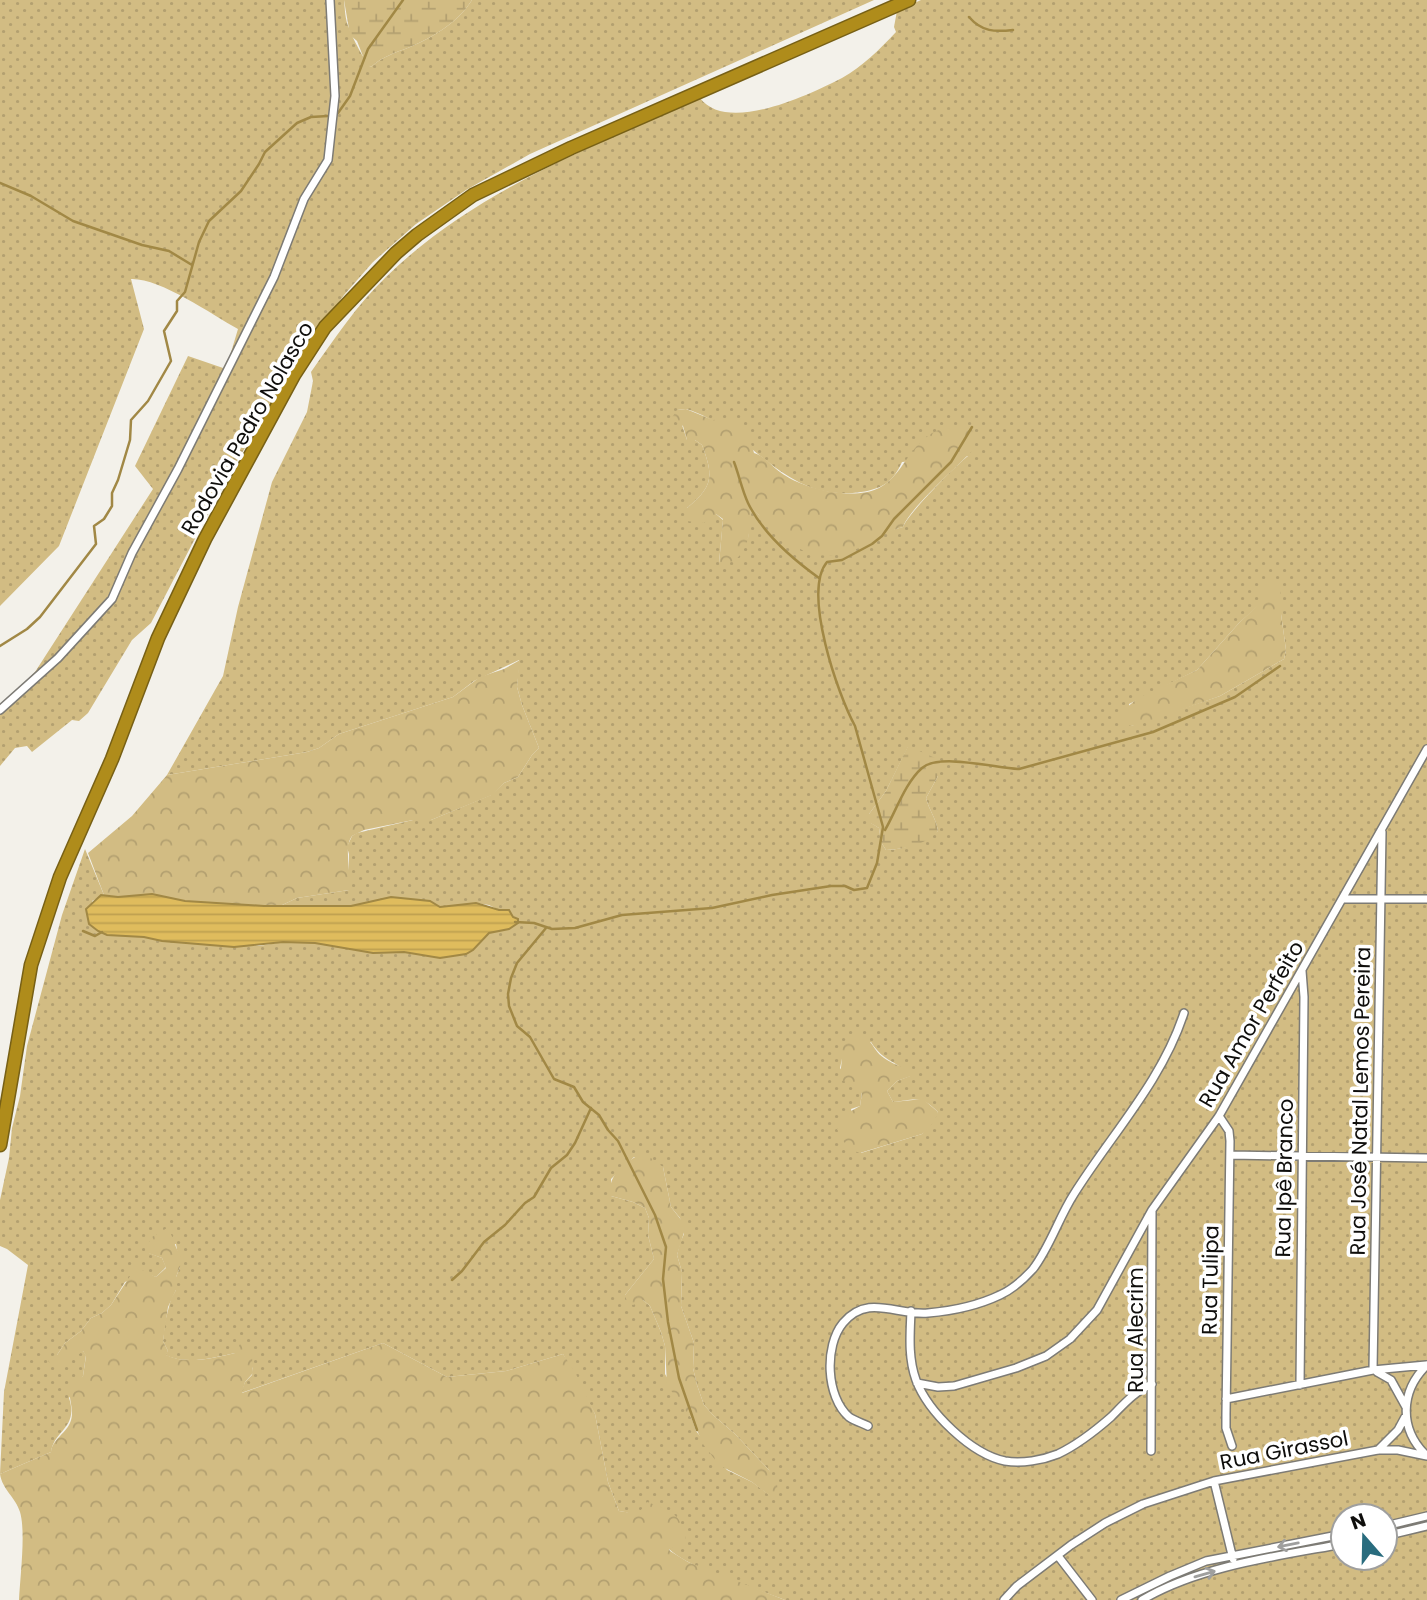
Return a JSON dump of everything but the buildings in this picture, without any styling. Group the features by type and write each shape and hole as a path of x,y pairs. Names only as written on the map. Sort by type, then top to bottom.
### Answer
{"highway":[{"name":"Rodovia Pedro Nolasco","path":"0,1145 31,965 60,877 112,759 158,638 200,549 294,375 325,327 417,234 473,195 571,148 909,0"}],"street":[{"path":"0,710 58,658 112,599 132,553 178,469 274,276 301,206 328,160 335,96 330,0"},
{"name":"Rua Amor Perfeito","path":"917,1383 938,1387 954,1386 1016,1368 1046,1356 1070,1339 1097,1310 1152,1210 1219,1116 1427,749"},
{"name":"Rua José Natal Lemos Pereira","path":"1373,1370 1382,832"},
{"path":"1342,899 1427,899"},
{"name":"Rua Ipê Branco","path":"1300,1385 1304,997 1302,971"},
{"path":"868,1426 856,1421 844,1410 833,1385 831,1354 843,1323 863,1307 887,1306 925,1313 989,1299 1009,1290 1025,1277 1035,1266 1073,1196 1141,1099 1177,1037 1184,1013"},
{"name":"Rua Tulipa","path":"1219,1116 1229,1132 1230,1155 1226,1427 1233,1446"},
{"path":"1230,1155 1427,1158"},
{"name":"Rua Alecrim","path":"1152,1210 1152,1451"},
{"path":"911,1311 910,1356 917,1383 924,1397 942,1419 967,1442 993,1457 1021,1462 1056,1454 1078,1443 1108,1420 1136,1392 1153,1384"},
{"path":"1226,1399 1373,1370 1427,1365"},
{"path":"1378,1450 1398,1430 1406,1410 1410,1387 1427,1365"},
{"path":"1373,1370 1391,1380 1406,1410 1412,1437 1427,1456"},
{"name":"Rua Girassol","path":"1004,1600 1017,1586 1105,1523 1143,1504 1214,1481 1378,1450 1398,1450 1427,1456"},
{"path":"1214,1481 1235,1566"},
{"path":"1399,1523 1427,1516"},
{"path":"1399,1533 1427,1526"},
{"path":"1121,1600 1190,1567 1232,1555 1329,1537"},
{"path":"1142,1600 1161,1588 1199,1575 1329,1547"},
{"path":"1058,1556 1092,1600"}],"green space":[{"path":"0,0 344,0 350,32 371,67 385,57 436,34 453,22 472,0 874,0 530,154 466,190 416,224 373,262 344,295 301,355 225,481 151,623 132,640 88,713 79,721 72,720 32,752 27,746 15,748 0,766 0,706 35,672 153,489 135,466 188,356 226,369 238,329 170,290 143,280 131,279 144,329 59,546 0,606"},
{"path":"344,0 472,0 453,22 436,34 385,57 371,67 366,64 357,41 350,35"},
{"path":"921,0 1427,0 1427,1600 785,1600 692,1564 669,1549 643,1520 619,1511 608,1482 595,1414 563,1354 506,1371 447,1377 383,1343 241,1393 245,1382 252,1375 253,1368 235,1353 191,1360 165,1355 168,1351 163,1341 165,1322 176,1290 176,1277 180,1267 176,1244 149,1253 162,1258 166,1267 156,1277 145,1273 125,1282 111,1305 91,1318 81,1331 65,1343 57,1355 83,1351 86,1355 83,1376 69,1398 71,1416 56,1438 51,1452 0,1474 4,1392 28,1265 0,1246 0,1200 27,1046 62,915 85,849 104,895 92,901 107,935 195,944 259,946 283,942 315,943 373,953 404,952 427,956 466,954 489,933 510,929 513,917 489,905 476,903 447,908 430,901 391,897 351,906 278,907 297,898 349,890 347,847 352,836 357,833 413,820 431,820 491,795 504,783 518,777 539,748 517,687 519,660 474,681 453,697 339,734 319,748 307,752 167,775 223,676 238,607 272,482 307,412 313,381 311,372 355,311 386,277 420,247 495,196 576,154 700,98 712,108 748,112 790,101 828,85 857,69 896,32 894,27 897,11","holes":["686,409 730,432 788,476 809,487 833,493 875,489 891,479 902,462 968,456 943,479 903,527 888,531 858,548 759,515 751,506 748,538 719,563 723,520 716,514 687,508 706,487 709,473 702,445 695,440 687,440 677,410","1260,586 1281,614 1286,650 1284,659 1220,696 1131,726 1129,704 1197,670 1260,604","908,747 938,776 926,798 938,831 914,845 886,850 881,842 879,828 871,823 869,814 886,791","871,1042 881,1054 910,1076 897,1081 887,1091 893,1102 922,1100 938,1112 922,1134 861,1153 851,1109 860,1106 862,1092 840,1068 843,1054","634,1157 663,1167 671,1207 680,1218 684,1234 677,1255 682,1272 681,1306 694,1343 693,1368 697,1385 704,1405 769,1470 775,1499 752,1482 727,1470 696,1431 692,1419 665,1374 665,1346 650,1306 643,1300 625,1295 654,1259 648,1235 649,1218 645,1208 611,1196 611,1179"]},
{"path":"686,409 713,420 733,418 741,425 754,453 790,478 814,488 842,493 868,492 879,488 888,482 918,445 938,430 960,426 972,429 974,449 924,499 903,527 859,548 825,556 811,553 786,540 751,507 749,536 744,550 734,561 719,564 723,519 716,514 704,523 686,521 687,508 706,487 709,473 702,445 695,440 687,440 683,426 671,419 677,410"},
{"path":"1265,582 1272,582 1279,588 1285,606 1281,614 1286,650 1284,659 1220,696 1141,724 1131,726 1121,721 1119,714 1138,698 1197,670 1259,604 1260,586"},
{"path":"520,660 517,687 539,748 518,777 504,783 492,795 431,820 413,820 364,830 352,836 348,847 349,890 297,898 278,907 185,901 152,894 118,897 104,895 88,853 132,816 167,775 307,752 319,748 339,734 453,697 480,677"},
{"path":"908,746 942,761 938,776 926,798 938,831 927,840 914,845 886,850 881,842 879,828 867,821 886,791"},
{"path":"852,1037 865,1038 884,1058 910,1070 911,1076 897,1081 887,1091 893,1102 923,1099 938,1112 932,1124 922,1134 860,1153 852,1150 843,1141 837,1129 844,1115 860,1106 862,1093 850,1083 840,1080 840,1047"},
{"path":"644,1153 663,1167 671,1207 686,1226 677,1255 682,1272 681,1306 694,1343 693,1368 704,1405 769,1470 777,1484 779,1499 775,1500 752,1482 719,1465 703,1444 692,1419 667,1385 665,1346 650,1306 643,1300 633,1305 627,1302 625,1295 654,1259 648,1235 649,1218 645,1208 611,1196 610,1189 614,1175"},
{"path":"167,1228 181,1255 176,1290 168,1307 163,1341 168,1351 166,1355 182,1360 200,1360 235,1353 240,1344 249,1346 253,1373 245,1382 242,1393 383,1343 447,1377 506,1371 563,1354 575,1372 595,1414 608,1482 619,1511 638,1514 647,1502 669,1511 682,1525 686,1541 669,1549 670,1551 688,1562 785,1600 19,1600 22,1521 18,1507 3,1484 0,1474 51,1452 70,1423 72,1410 69,1388 83,1376 86,1356 83,1351 66,1364 53,1366 48,1357 57,1355 65,1343 81,1331 91,1318 111,1305 136,1267 156,1277 166,1268 162,1258 148,1253 145,1249 152,1237"}],"shaded area":[{"path":"152,894 185,901 264,906 351,906 391,897 430,901 440,907 476,903 509,910 513,917 518,919 518,923 509,929 489,933 466,954 440,958 404,952 373,953 315,943 283,942 234,947 162,941 107,935 89,924 86,909 101,895 118,897"}],"waterway":[{"path":"338,113 350,96 368,49 403,0"},
{"path":"969,17 989,30 1013,30"},
{"path":"0,646 40,617 96,544 94,526 104,519 112,506 112,493 130,440 131,420 148,401 171,361 164,331 177,311 177,301 185,292 199,242 209,221 241,191 265,152 297,123 311,117 328,116"},
{"path":"0,183 31,196 73,221 142,245 169,251 192,265"},
{"path":"515,922 534,923 552,929 575,928 622,915 712,908 831,886 845,886 854,890 867,888 877,863 883,827 855,726 840,692 825,644 818,596 820,576 827,562 842,560 882,536 894,519 951,462 972,427"},
{"path":"734,462 748,503 761,525 788,554 819,578"},
{"path":"885,830 911,781 922,768 930,764 954,761 1019,769 1153,732 1235,697 1280,666"},
{"path":"546,928 517,963 508,994 509,1006 517,1026 530,1037 554,1079 574,1087 583,1102 599,1115 618,1141 655,1215 666,1247 663,1279 668,1322 679,1378 697,1430"},
{"path":"83,931 95,936 102,932"},
{"path":"452,1280 484,1242 534,1197 551,1168 567,1155 575,1143 591,1108"}]}
